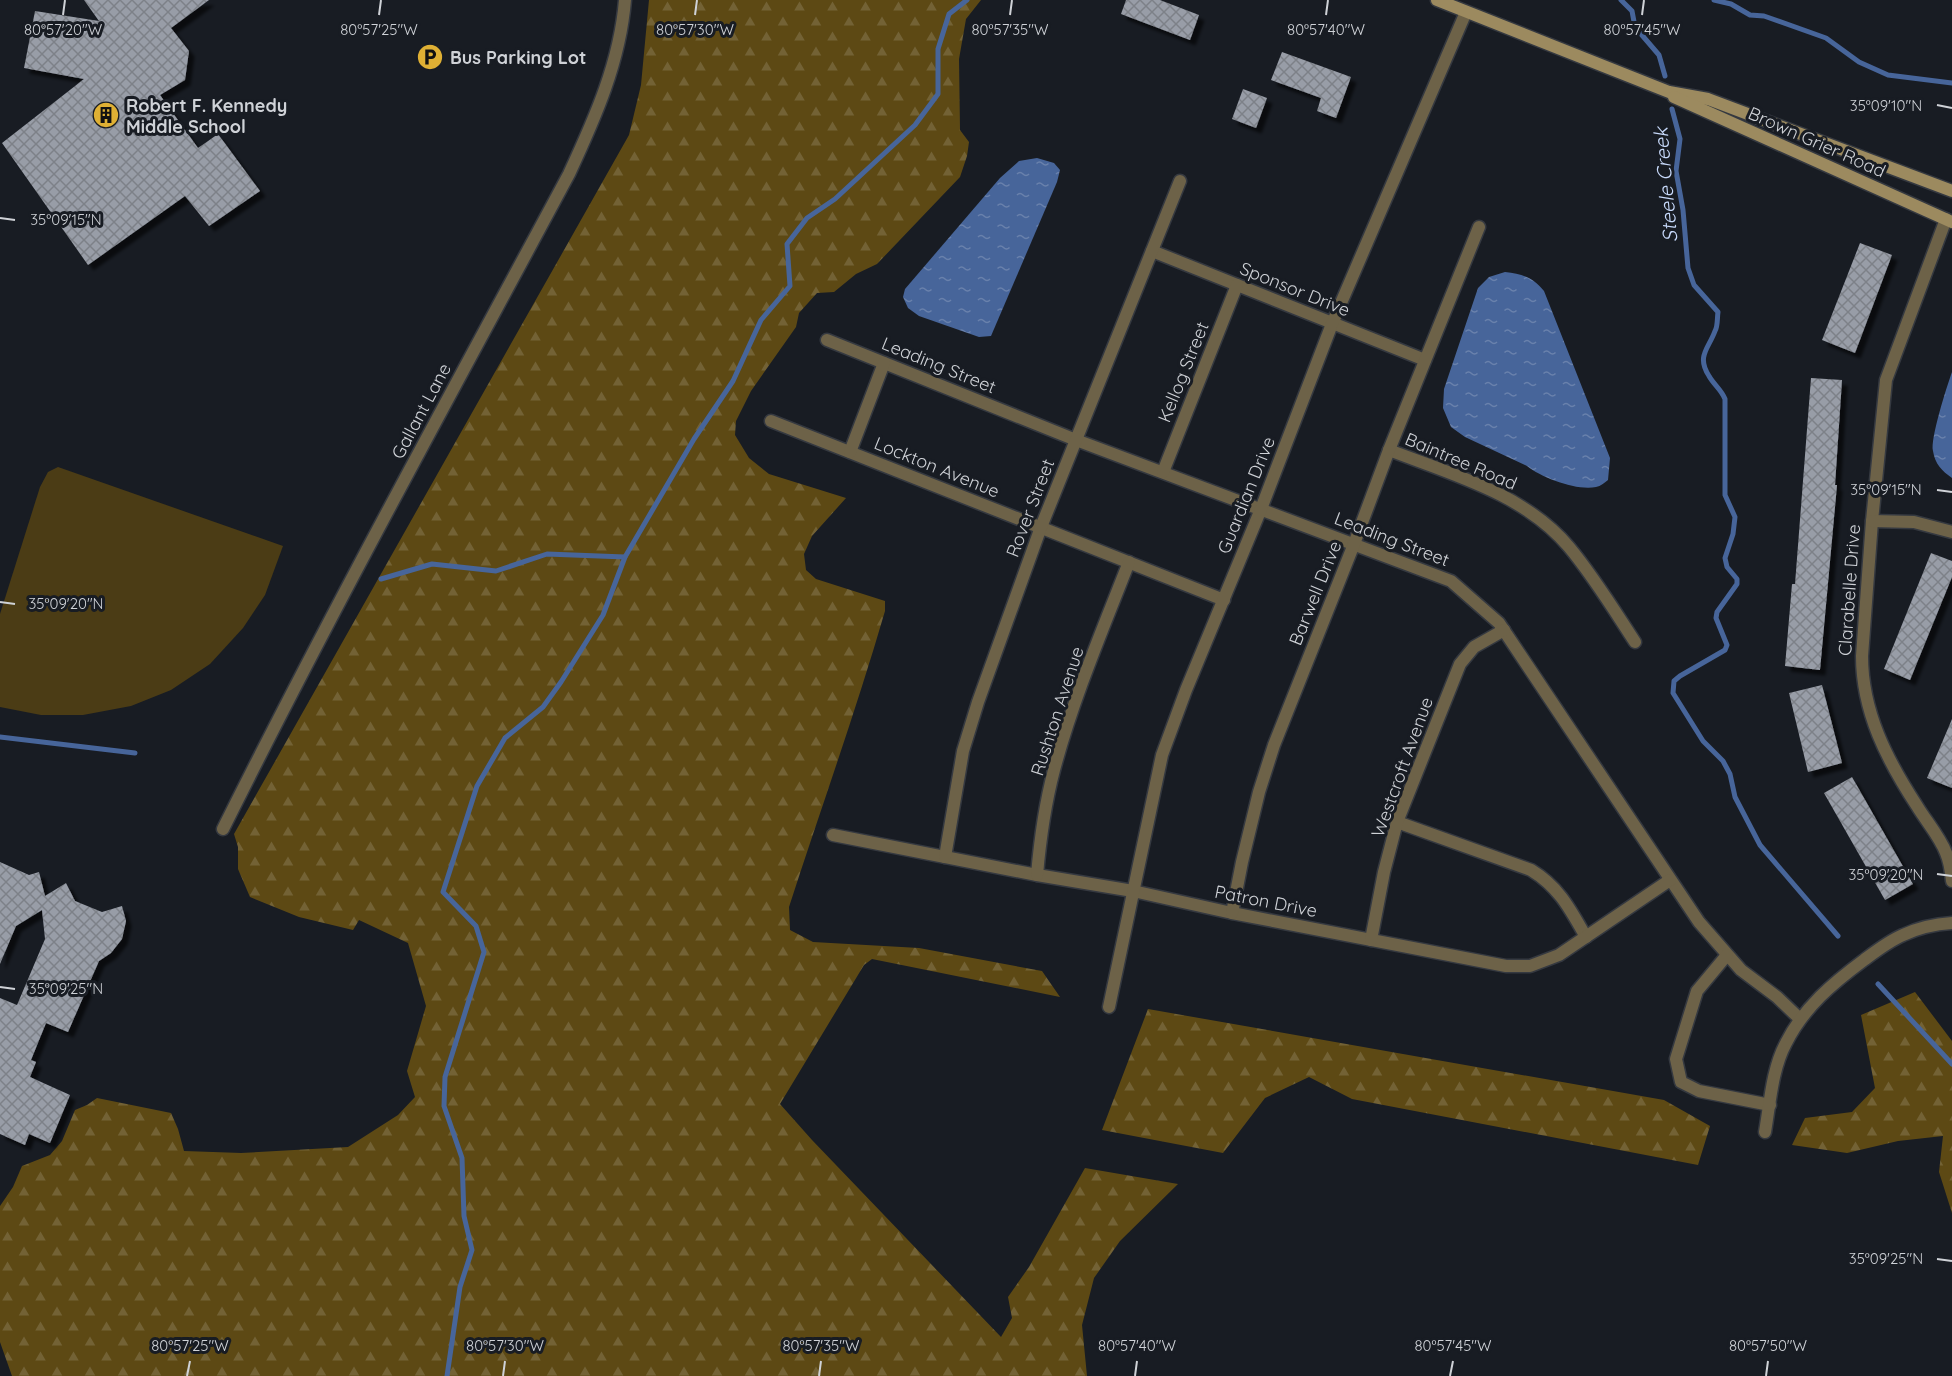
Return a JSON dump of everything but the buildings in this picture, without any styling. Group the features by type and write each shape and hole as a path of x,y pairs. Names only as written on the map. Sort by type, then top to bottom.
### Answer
{"main road":[{"name":"Brown Grier Road","path":"1437,0 1669,92 1708,99 1952,191"},
{"name":"Brown Grier Road","path":"1669,92 1678,100 1950,219"}],"street":[{"name":"Gallant Lane","path":"223,829 304,667 569,174 608,82 616,56 625,0"},
{"name":"Guardian Drive","path":"1109,1007 1162,754 1261,509 1332,324 1466,12"},
{"name":"Rover Street","path":"945,857 963,751 978,702 1041,527 1180,181"},
{"name":"Clarabelle Drive","path":"1950,219 1886,380 1862,634 1862,675 1873,724 1886,756 1941,843 1948,859 1952,880"},
{"name":"Barwell Drive","path":"1232,913 1259,792 1274,745 1479,227"},
{"name":"Sponsor Drive","path":"1152,251 1425,360"},
{"name":"Kellog Street","path":"1163,472 1237,285"},
{"name":"Leading Street","path":"827,340 1076,440 1451,580 1480,604 1504,630 1699,922 1741,970 1777,996 1800,1019"},
{"path":"850,452 884,363"},
{"name":"Lockton Avenue","path":"771,421 1224,600"},
{"name":"Baintree Road","path":"1389,450 1484,486 1546,525 1569,546 1635,642"},
{"path":"1872,521 1914,522 1952,532"},
{"name":"Rushton Avenue","path":"1037,875 1054,772 1074,703 1129,562"},
{"name":"Westcroft Avenue","path":"1371,940 1384,872 1397,822 1460,664 1474,647 1504,630"},
{"path":"1397,822 1531,870 1546,880 1560,896 1586,937"},
{"path":"1941,843 1952,834"},
{"name":"Patron Drive","path":"833,835 1037,875 1133,891 1232,913 1506,966 1530,966 1559,955 1670,880"},
{"path":"1766,1132 1778,1062 1785,1043 1800,1019 1826,988 1879,949 1901,936 1916,930 1952,923"},
{"path":"1727,956 1697,990 1676,1059 1681,1082 1699,1091 1770,1105"}],"green space":[{"path":"649,0 981,0 966,19 959,59 960,130 969,142 960,177 877,264 856,274 834,292 817,293 799,313 796,327 751,391 736,421 735,435 749,458 769,474 846,498 812,536 804,554 806,570 816,579 885,601 885,611 862,686 789,907 790,930 813,942 919,948 1042,971 1060,997 872,959 864,965 780,1104 1001,1337 1012,1318 1008,1297 1029,1267 1085,1168 1178,1184 1120,1241 1094,1278 1082,1325 1087,1376 12,1376 0,1342 0,1206 13,1187 22,1166 50,1155 62,1141 75,1110 97,1098 171,1113 184,1151 241,1153 348,1147 398,1115 415,1097 407,1071 426,1006 408,943 359,920 353,930 299,917 250,897 238,869 238,847 234,834 629,135 641,85"},
{"path":"1915,992 1952,1041 1952,1213 1939,1172 1943,1136 1898,1141 1847,1153 1792,1145 1805,1118 1852,1112 1875,1088 1861,1015"},
{"path":"1148,1009 1664,1100 1710,1126 1698,1165 1352,1099 1309,1077 1265,1098 1223,1153 1102,1130"}],"shaded area":[{"path":"58,467 283,546 265,595 243,628 210,664 171,690 131,706 83,715 41,715 0,707 0,614 40,487 48,472"}],"water":[{"path":"1037,158 1054,163 1060,170 1057,182 991,336 979,337 919,316 908,308 903,297 905,289 1000,178 1019,161"},
{"path":"1505,272 1527,277 1536,282 1544,291 1610,458 1608,480 1599,486 1579,487 1550,479 1465,437 1451,427 1443,408 1444,389 1478,288 1489,277"},
{"path":"1952,372 1952,478 1937,463 1933,445"}],"waterway":[{"path":"447,1376 460,1287 472,1250 464,1216 462,1158 444,1106 445,1077 484,952 476,926 443,892 477,786 505,738 543,707 603,615 625,557 694,439 733,381 761,320 790,286 787,244 807,218 835,199 915,125 938,94 938,49 949,14 967,0"},
{"name":"Steele Creek","path":"1621,0 1632,11 1635,27 1659,55 1665,76"},
{"path":"1714,0 1731,4 1750,15 1764,16 1826,38 1859,62 1888,75 1952,83"},
{"name":"Steele Creek","path":"1672,109 1680,139 1676,171 1683,210 1688,268 1694,285 1718,312 1717,327 1705,352 1704,363 1709,376 1725,399 1725,495 1735,517 1733,534 1725,558 1727,567 1737,579 1737,584 1717,612 1716,618 1727,645 1725,650 1680,676 1674,681 1673,693 1703,741 1723,761 1730,774 1735,797 1760,845 1838,936"},
{"path":"381,579 432,564 496,571 547,554 625,557"},
{"path":"0,737 135,753"},
{"name":"Steele Creek","path":"1878,984 1952,1064"}],"place":[{"name":"Bus Parking Lot","path":"430,57"},
{"name":"Robert F. Kennedy Middle School","path":"106,115"}]}
